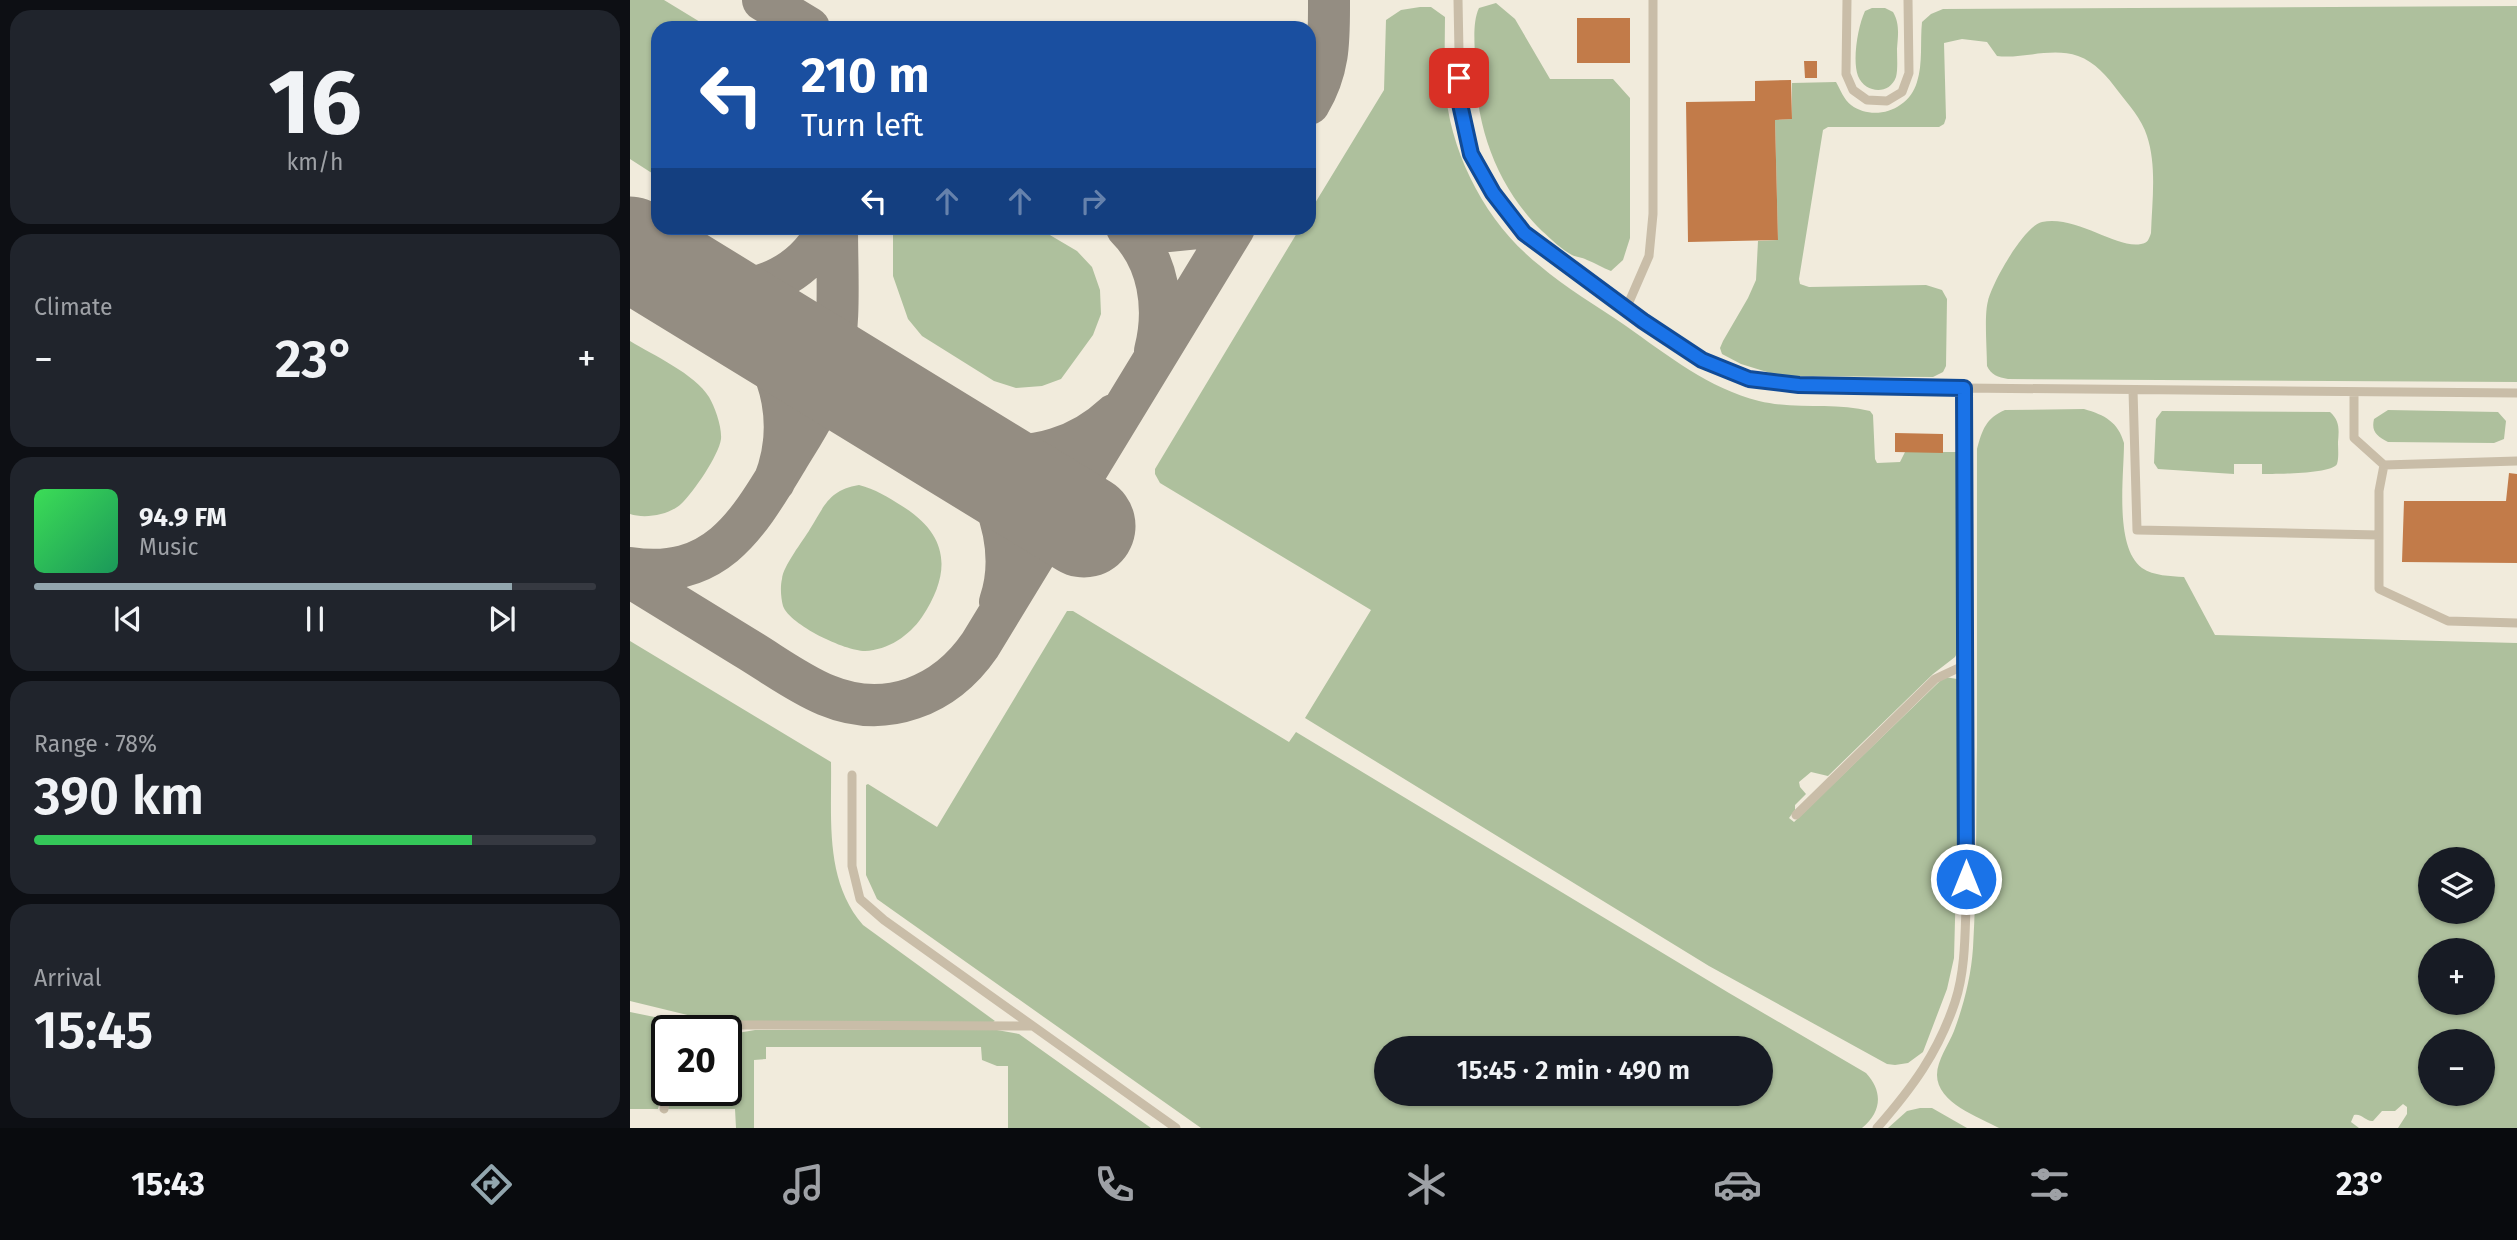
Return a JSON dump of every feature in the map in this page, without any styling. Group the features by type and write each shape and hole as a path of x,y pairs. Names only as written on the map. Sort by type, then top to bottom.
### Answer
{"lane":[{"path":"1458,0 1460,104 1471,154 1493,193 1524,233 1626,309 1702,360 1749,379 1799,385 2517,393"},
{"path":"1626,309 1649,256 1653,0"},
{"path":"1847,0 1846,74 1853,90 1867,100 1887,101 1902,92 1909,73 1908,0"},
{"path":"1877,1128 1911,1089 1932,1056 1956,1000 1964,957 1964,388"},
{"path":"2133,390 2137,530 2379,535"},
{"path":"2354,392 2354,438 2384,465 2517,461"},
{"path":"2384,465 2379,491 2379,589 2448,621 2517,623"},
{"path":"1796,815 1935,679 1965,665"},
{"path":"852,775 852,866 860,899 884,920 1030,1026 1176,1128"},
{"path":"742,1025 1030,1026"},
{"path":"664,1106 664,1110"}],"green space":[{"path":"630,0 664,0 698,21 651,21 651,172 630,159"},
{"path":"1496,3 1515,19 1550,79 1613,79 1630,98 1630,238 1623,260 1611,271 1568,253 1542,231 1512,194 1491,153 1479,108 1474,34 1479,8"},
{"path":"2517,6 2517,382 2008,379 1995,375 1987,366 1987,307 1996,282 2018,244 2035,226 2042,222 2055,221 2082,227 2120,242 2145,243 2151,233 2152,159 2145,130 2138,118 2110,80 2090,62 2078,56 2058,53 1997,56 1987,42 1962,39 1944,43 1944,124 1939,127 1828,127 1823,130 1799,279 1800,284 1809,287 1926,285 1942,290 1947,299 1946,366 1943,372 1933,377 1780,376 1741,364 1722,354 1720,348 1723,341 1756,280 1758,241 1778,240 1775,120 1792,119 1792,83 1836,82 1849,103 1870,113 1880,113 1899,106 1913,92 1917,82 1921,60 1922,22 1931,14 1943,9"},
{"path":"1431,7 1445,17 1445,86 1448,111 1463,161 1487,208 1520,248 1539,265 1673,359 1706,380 1741,396 1773,404 1870,411 1873,415 1877,463 1900,462 1905,452 1957,452 1958,651 1955,657 1933,674 1828,776 1811,772 1799,782 1806,794 1795,805 1789,818 1794,822 1945,677 1957,679 1958,807 1954,958 1947,989 1923,1052 1908,1063 1887,1064 1709,966 1305,718 1371,610 1160,483 1155,474 1155,469 1296,235 1316,235 1316,202 1384,90 1386,20 1401,10"},
{"path":"1885,8 1893,12 1898,25 1896,77 1893,83 1883,90 1866,86 1861,82 1856,69 1860,25 1865,11"},
{"path":"893,235 1050,235 1077,251 1092,267 1100,290 1101,314 1093,335 1061,379 1042,386 1016,388 994,381 922,336 908,319 893,276"},
{"path":"630,341 684,373 703,389 714,406 720,429 721,439 716,454 692,491 676,508 657,515 630,514"},
{"path":"2084,409 2104,417 2114,425 2124,443 2122,510 2127,544 2133,558 2142,568 2152,573 2184,577 2215,635 2517,643 2517,1128 2398,1128 2407,1114 2407,1107 2403,1104 2395,1111 2382,1111 2373,1121 2354,1115 2351,1122 2359,1128 1999,1128 1960,1108 1944,1094 1939,1085 1938,1069 1961,1011 1973,948 1976,872 1977,449 1986,425 2005,410"},
{"path":"2388,410 2498,412 2506,421 2504,439 2494,443 2388,442 2376,433 2373,423 2374,419"},
{"path":"2162,411 2330,412 2338,426 2337,464 2314,472 2278,474 2262,474 2262,464 2234,464 2234,474 2158,469 2154,463 2156,419"},
{"path":"859,485 886,496 918,517 937,542 941,555 938,585 917,624 890,645 865,651 845,647 807,629 783,606 781,592 786,567 824,506 834,495"},
{"path":"1067,611 1073,611 1289,742 1296,732 1866,1073 1875,1087 1877,1108 1862,1128 1201,1128 877,899 866,875 868,784 937,827"},
{"path":"630,641 831,762 833,848 836,868 850,907 863,925 995,1021 989,1024 742,1023 742,1015 687,1015 630,1001"},
{"path":"630,1012 651,1016 651,1106 659,1106 658,1109 630,1109"},
{"path":"755,1030 997,1030 1019,1034 1151,1128 1008,1128 1008,1066 997,1066 982,1060 981,1047 766,1047 766,1059 754,1060 754,1128 736,1128 735,1109 668,1109 668,1106 742,1106 742,1032"},
{"path":"1932,1108 1967,1128 1888,1128 1907,1111"}],"building":[{"path":"1577,18 1630,18 1630,63 1577,63"},
{"path":"1804,61 1817,61 1817,78 1805,78"},
{"path":"1791,80 1792,119 1775,120 1778,240 1688,242 1686,102 1755,101 1755,81"},
{"path":"1895,433 1943,434 1943,453 1895,452"},
{"path":"2509,473 2517,474 2517,563 2402,562 2404,501 2506,501"}],"taxiway":[{"path":"763,0 798,21"},
{"path":"1316,91 1325,66 1329,0"},
{"path":"774,482 784,441 785,420 777,380 769,361 758,343 738,321 652,262 704,285 730,289 748,288 765,284 795,268 808,257 824,235"},
{"path":"630,568 660,570 686,565 708,556 727,542 759,504 801,437 823,395 830,372 838,300 837,235"},
{"path":"1133,235 1146,255 1157,285 1160,318 1155,351"},
{"path":"630,577 794,679 826,695 848,702 892,704 932,690 950,678 980,645 1230,235"},
{"path":"1000,602 1006,550 1004,532 993,498 975,468 929,430 982,450 1023,455 1040,453 1072,443 1114,415"}],"runway":[{"path":"630,248 1084,526"}],"route":[{"path":"1459,78 1460,104 1471,154 1493,193 1524,233 1643,321 1702,360 1749,379 1799,385 1964,388 1966,879"}]}
